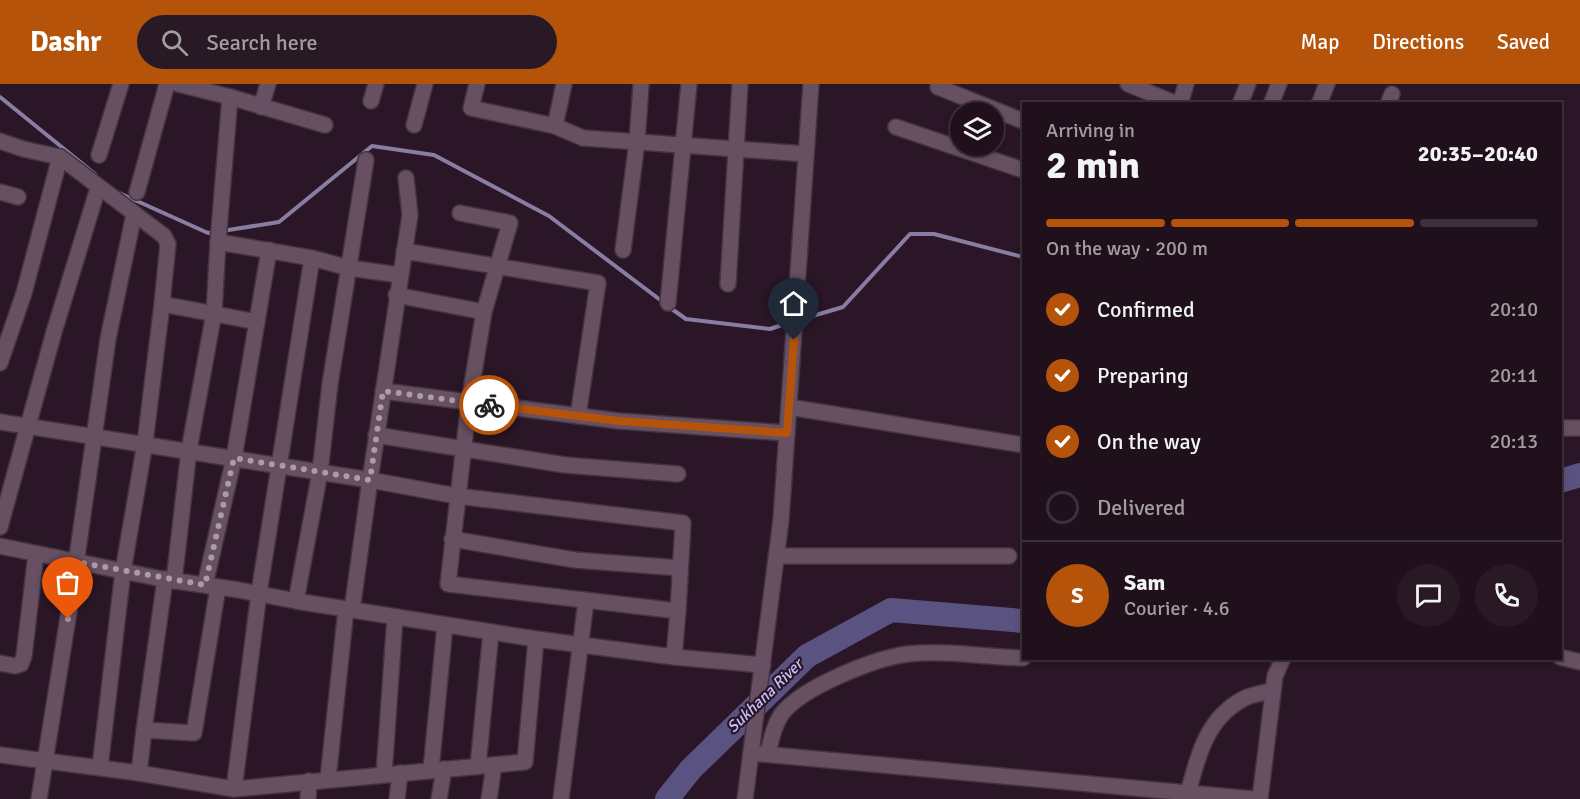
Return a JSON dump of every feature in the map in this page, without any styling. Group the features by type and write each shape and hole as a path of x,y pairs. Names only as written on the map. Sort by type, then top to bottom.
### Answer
{"street":[{"path":"99,155 121,84"},
{"path":"137,192 167,84"},
{"path":"178,84 325,125"},
{"path":"261,106 268,84"},
{"path":"371,101 376,84"},
{"path":"414,125 425,84"},
{"path":"477,84 471,108 555,126 583,138 806,154"},
{"path":"555,126 564,84"},
{"path":"623,250 637,142 641,84"},
{"path":"668,303 689,84"},
{"path":"728,284 740,84"},
{"path":"745,799 781,520 811,84"},
{"path":"940,84 938,87 1022,121"},
{"path":"1128,84 1173,102"},
{"path":"1179,102 1186,84"},
{"path":"1241,102 1248,84"},
{"path":"1272,102 1279,84"},
{"path":"1320,102 1327,84"},
{"path":"139,773 189,450 214,313 230,97"},
{"path":"896,127 1022,170"},
{"path":"0,141 60,157 164,236 168,244 145,443 123,571 100,767"},
{"path":"0,363 24,292 60,157"},
{"path":"296,601 320,472 330,384 366,160"},
{"path":"328,779 349,609 410,215 406,178"},
{"path":"0,527 27,427 98,188"},
{"path":"0,192 18,197"},
{"path":"460,213 510,223 484,312 469,402 448,584 678,611"},
{"path":"39,799 96,436 108,339 134,214"},
{"path":"218,242 312,258 349,268 400,275"},
{"path":"144,730 194,733 212,586 269,250"},
{"path":"404,251 598,283 578,416"},
{"path":"234,789 259,593 312,258"},
{"path":"396,295 484,312"},
{"path":"162,304 257,322"},
{"path":"383,391 619,421 787,433"},
{"path":"789,407 1022,445"},
{"path":"0,422 189,450 457,496 683,523 674,657"},
{"path":"1562,428 1580,428"},
{"path":"376,435 591,468 678,474"},
{"path":"452,539 575,560 680,568"},
{"path":"0,546 169,580 490,632 674,657 763,665"},
{"path":"0,663 15,666 21,664 24,656 36,554"},
{"path":"776,556 1009,556"},
{"path":"561,799 586,601"},
{"path":"384,774 395,617"},
{"path":"439,799 437,770 445,624"},
{"path":"489,799 486,765 490,632"},
{"path":"0,755 100,767 234,789 525,762 536,639"},
{"path":"768,754 776,724 787,708 804,695 854,669 907,654 938,652 1022,658"},
{"path":"1562,658 1580,662"},
{"path":"1260,799 1273,690 1277,667 1282,660"},
{"path":"1188,793 1199,751 1219,717 1232,705 1248,697 1273,690"},
{"path":"751,753 1254,799"},
{"path":"397,799 400,773"},
{"path":"309,781 309,799"}],"waterway":[{"path":"0,97 95,174"},
{"path":"222,231 279,222 372,146 434,155 549,216 663,302"},
{"path":"117,192 208,233 215,232"},
{"path":"799,320 843,307 910,234 934,234 1022,257"},
{"path":"669,307 686,319 770,329 791,322"},
{"name":"Sukhana River","path":"1562,480 1580,475"},
{"name":"Sukhana River","path":"667,799 691,769 807,656 891,610 1022,621"}],"way so far":[{"path":"68,619 77,562 205,585 234,458 370,480 383,391 489,405"}],"route":[{"path":"489,405 619,421 787,433 794,340"}]}
